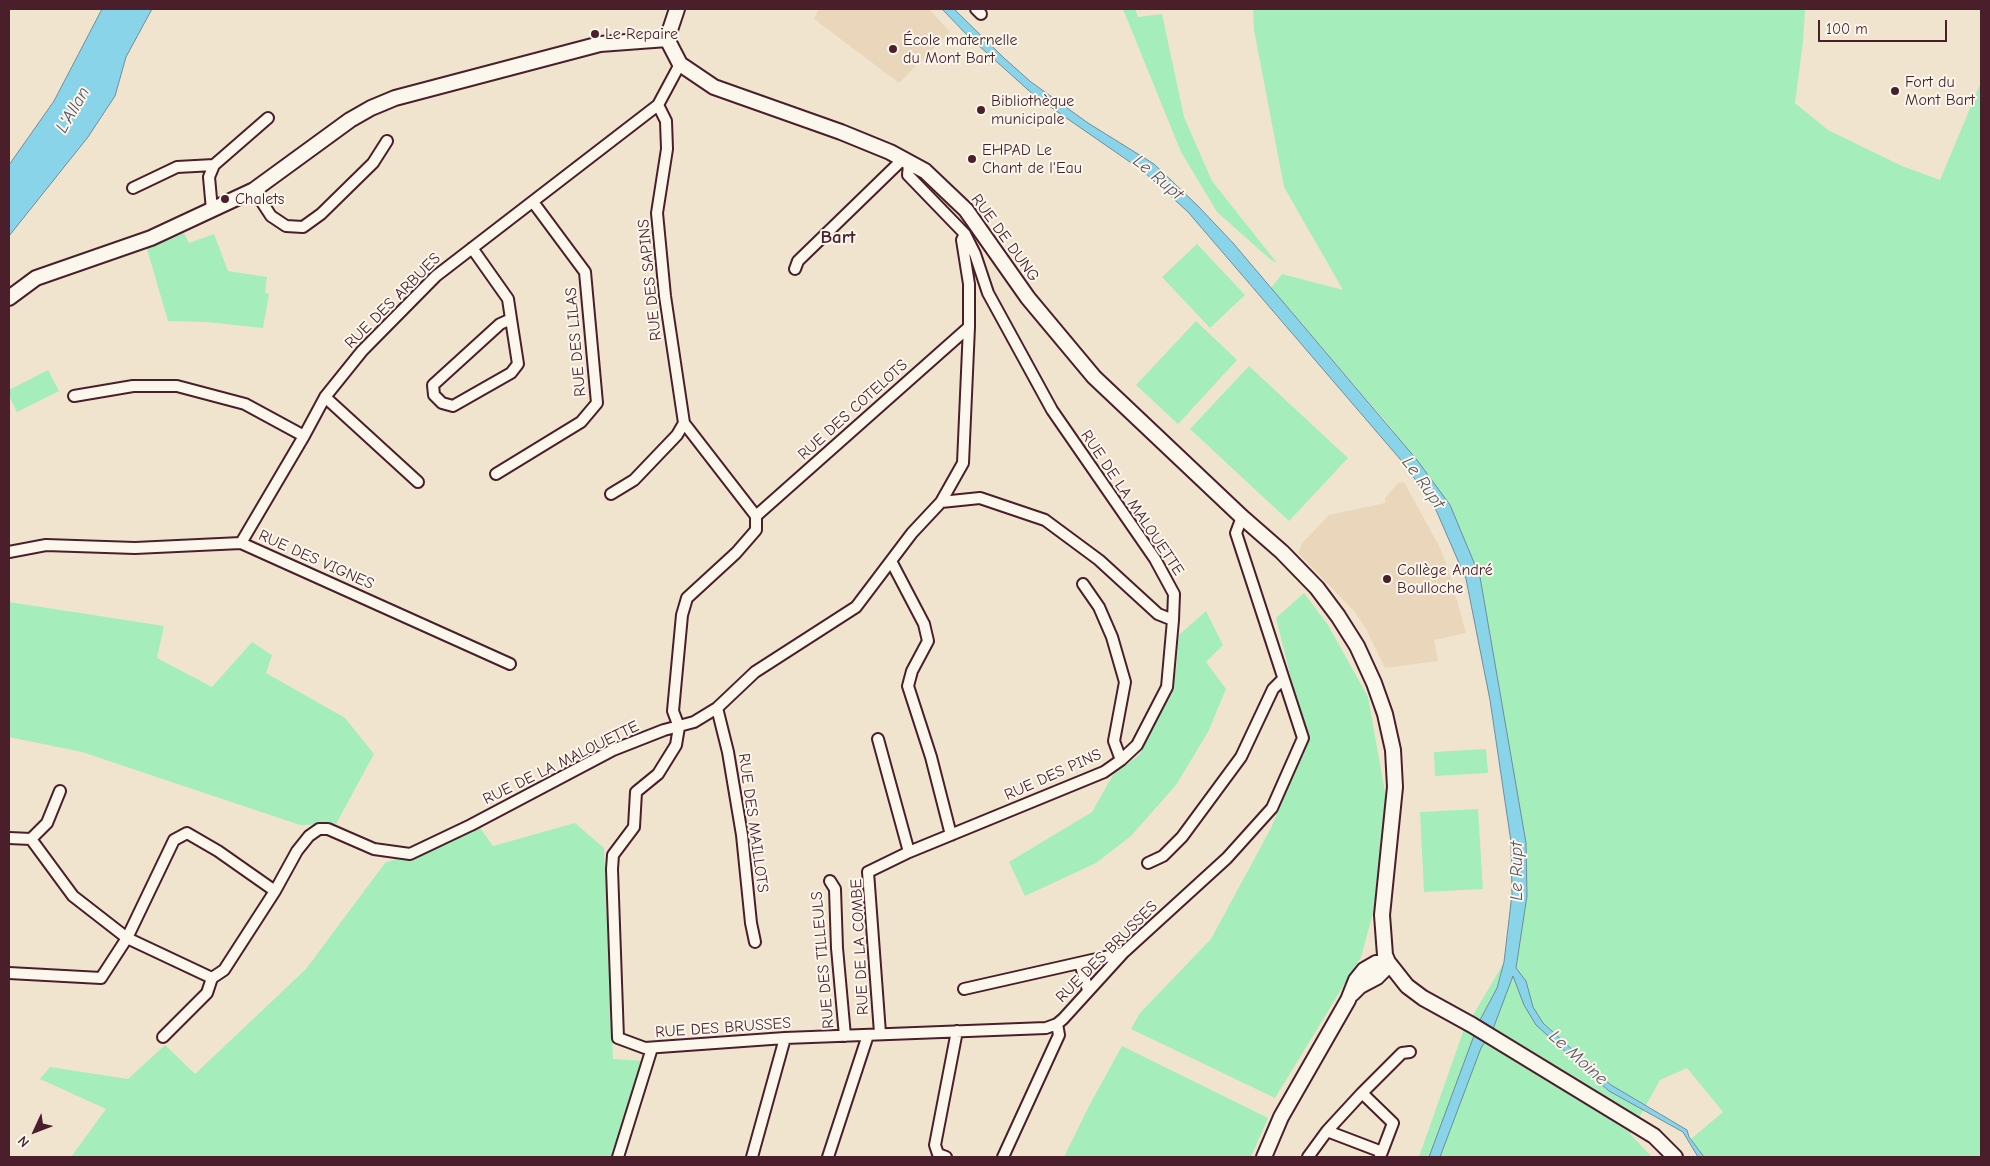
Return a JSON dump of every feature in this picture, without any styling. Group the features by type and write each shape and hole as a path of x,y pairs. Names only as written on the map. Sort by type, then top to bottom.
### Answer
{"main road":[{"path":"9,298 36,278 151,238 254,190 350,120 371,108 395,98 600,44 667,39 677,9"},
{"name":"RUE DE DUNG","path":"667,39 680,64 714,87 890,152 926,172 966,210 1028,298 1094,377 1242,517 1282,552 1317,588 1357,646 1374,683 1385,714 1393,750 1395,787 1382,915 1385,954 1388,962"},
{"path":"1264,1157 1281,1117 1348,1000 1360,986 1384,970 1388,962"},
{"path":"1388,962 1394,972 1423,998 1472,1025 1654,1136 1675,1157"}],"street":[{"name":"RUE DES ARBUES","path":"241,543 325,397 362,351 432,280 658,106 680,64"},
{"name":"RUE DES SAPINS","path":"658,106 666,121 667,148 657,213 665,296 684,423 756,516"},
{"path":"212,210 210,177 214,165 268,118"},
{"path":"254,190 271,216 286,226 303,227 321,214 373,163 387,141"},
{"path":"794,270 798,261 905,162"},
{"name":"RUE DE LA MALOUETTE","path":"905,162 908,175 965,234 975,254 988,293 1052,410 1155,558 1174,594 1173,620"},
{"path":"133,188 177,168 214,165"},
{"name":"RUE DES LILAS","path":"496,474 581,422 597,403 584,272 532,202"},
{"name":"RUE DE LA MALOUETTE","path":"275,891 297,851 308,836 319,829 328,829 374,849 410,854 471,825 613,750 664,730 694,722 717,708 755,672 856,607 912,533 941,502 963,463 970,284 962,240 965,234"},
{"path":"472,248 508,299 518,364 511,374 452,406 442,403 434,396 433,385 500,324 511,319"},
{"name":"RUE DES COTELOTS","path":"756,516 969,327"},
{"path":"74,396 133,386 177,386 245,404 304,436"},
{"path":"325,397 418,482"},
{"path":"611,494 634,480 677,435 684,423"},
{"path":"941,502 980,498 1045,520 1099,560 1158,614 1173,620"},
{"path":"679,727 673,711 682,615 687,598 736,553 756,530 756,516"},
{"name":"RUE DES BRUSSES","path":"679,727 676,745 658,774 636,792 634,827 614,855 612,869 618,1038 645,1048 652,1048 880,1033 1046,1028 1056,1024 1124,952 1228,858 1272,808 1303,738 1236,533 1242,517"},
{"name":"RUE DES VIGNES","path":"9,552 46,545 135,548 241,543 510,664"},
{"path":"891,561 924,624 928,641 912,671 908,686 931,758 951,835"},
{"path":"1083,584 1100,607 1112,637 1125,682 1114,741 1121,760"},
{"name":"RUE DES PINS","path":"909,852 1104,772 1121,760 1137,745 1167,687 1173,620"},
{"path":"1148,863 1163,856 1182,837 1241,757 1273,689 1283,679"},
{"name":"RUE DES MAILLOTS","path":"717,708 728,752 741,825 751,923 756,942"},
{"path":"878,739 909,852"},
{"path":"9,838 31,839 47,823 60,791"},
{"path":"9,973 101,978 127,938 174,840 188,833 218,851 275,891 224,970 212,978 207,993 163,1037"},
{"path":"31,839 73,896 127,938 212,978"},
{"name":"RUE DE LA COMBE","path":"880,1033 868,872 909,852"},
{"name":"RUE DES TILLEULS","path":"830,881 835,890 837,948 845,1036"},
{"path":"964,989 1124,952"},
{"path":"1080,963 1088,990"},
{"path":"1003,1157 1059,1035 1056,1024"},
{"path":"946,1157 938,1154 934,1144 957,1031"},
{"path":"828,1157 868,1035"},
{"path":"752,1157 785,1038"},
{"path":"618,1157 652,1048"},
{"path":"1308,1157 1327,1131 1362,1093 1402,1054 1410,1052"},
{"path":"1327,1131 1381,1154 1393,1123 1362,1093"}],"shaded area":[{"name":"École maternelle du Mont Bart","path":"815,9 929,9 950,32 899,83 814,19 818,10"},
{"name":"Collège André Boulloche","path":"1404,482 1439,546 1448,568 1466,633 1434,640 1438,661 1385,668 1365,627 1353,610 1298,553 1303,542 1329,515 1385,503 1385,498 1398,483"}],"green space":[{"path":"1123,9 1135,9 1138,17 1162,14 1184,117 1212,181 1277,263 1271,260 1217,212 1181,152"},
{"path":"1253,9 1805,9 1803,42 1795,103 1828,130 1902,166 1940,180 1981,82 1981,1157 1702,1157 1691,1139 1723,1112 1687,1068 1660,1080 1630,1134 1652,1157 1419,1157 1463,1032 1509,954 1520,843 1478,591 1445,503 1392,429 1271,288 1282,274 1343,290 1284,187 1254,30"},
{"path":"184,233 189,243 214,234 228,271 267,277 265,293 269,294 263,328 205,322 168,321 147,249"},
{"path":"1197,244 1245,295 1210,328 1162,277"},
{"path":"1196,321 1237,360 1178,424 1136,385"},
{"path":"1249,366 1348,458 1289,521 1190,429"},
{"path":"48,370 59,391 17,412 9,396 9,390"},
{"path":"1304,593 1328,625 1368,697 1387,803 1373,913 1361,957 1275,1098 1131,1029 1140,1013 1211,939 1271,828 1307,742 1276,618"},
{"path":"9,602 164,626 157,658 212,687 252,642 272,655 266,673 345,718 374,754 336,824 300,825 82,752 9,737"},
{"path":"1206,611 1223,645 1206,662 1226,689 1208,732 1176,785 1131,836 1096,863 1025,896 1009,862 1092,812 1113,775 1139,755 1164,706 1176,670 1179,635"},
{"path":"1486,749 1488,773 1435,776 1434,752"},
{"path":"1478,809 1483,889 1424,892 1420,812"},
{"path":"575,823 604,848 613,1059 644,1061 611,1157 71,1157 106,1109 40,1079 50,1067 128,1079 165,1045 195,1074 306,969 385,863 480,828 493,846"},
{"path":"1122,1046 1268,1118 1251,1157 1064,1157"}],"water":[{"name":"L'Allan","path":"102,9 152,9 126,57 115,96 88,137 9,236 9,165 54,101"},
{"path":"942,9 954,9 1031,82 1088,123 1154,164 1198,206 1233,243 1417,460 1450,505 1480,577 1526,843 1527,896 1516,968 1526,981 1533,1007 1543,1023 1611,1085 1687,1130 1689,1137 1704,1157 1698,1157 1683,1132 1609,1091 1536,1025 1524,1005 1513,976 1493,1029 1481,1048 1440,1157 1429,1157 1479,1022 1497,988 1504,962 1512,894 1511,842 1490,700 1466,579 1436,510 1406,466 1188,212 1143,171 1036,97 968,36"}],"place":[{"name":"Le Repaire","path":"595,34"},
{"name":"École maternelle du Mont Bart","path":"893,49"},
{"name":"Fort du Mont Bart","path":"1895,91"},
{"name":"Bibliothèque municipale","path":"981,110"},
{"name":"EHPAD Le Chant de l'Eau","path":"972,159"},
{"name":"Chalets","path":"225,199"},
{"name":"Collège André Boulloche","path":"1387,579"}],"district":[{"name":"Bart","path":"838,238"}],"water label":[{"name":"Le Rupt","path":"1158,178"},
{"name":"Le Rupt","path":"1423,483"},
{"name":"Le Rupt","path":"1517,871"},
{"name":"Le Moine","path":"1578,1058"}]}
